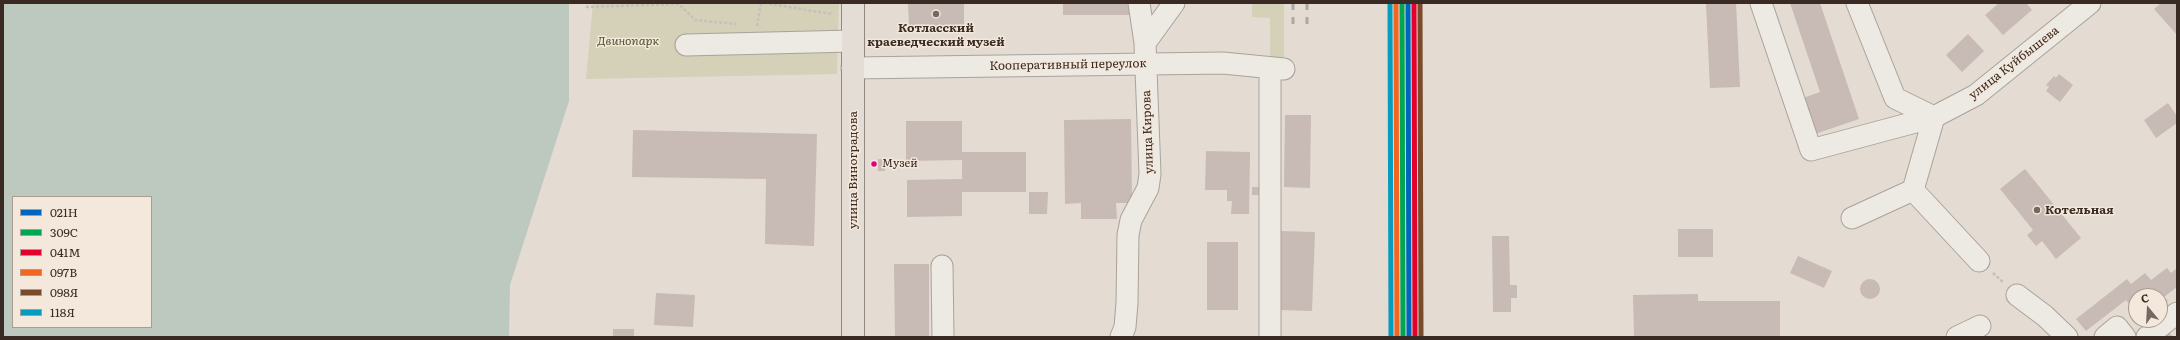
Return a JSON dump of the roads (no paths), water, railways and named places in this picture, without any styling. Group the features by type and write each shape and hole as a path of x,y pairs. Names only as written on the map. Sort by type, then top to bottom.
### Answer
{"main road":[{"name":"улица Виноградова","path":"842,6 853,41 853,337"}],"street":[{"name":"улица Кирова","path":"1121,337 1125,327 1127,303 1128,235 1131,220 1148,188 1150,174 1145,43 1139,3"},
{"path":"1145,43 1174,3"},
{"name":"улица Куйбышева","path":"1761,3 1811,150 1934,117 1976,95 2090,3"},
{"path":"1852,218 1913,190 1934,117 1895,98 1857,3"},
{"path":"686,45 853,41"},
{"name":"Кооперативный переулок","path":"852,68 1223,63 1277,68 1270,337"},
{"path":"1913,190 1979,261"},
{"path":"942,266 943,337"},
{"path":"2017,295 2046,316 2067,337"},
{"path":"2147,337 2177,313"},
{"path":"1957,337 1980,326"},
{"path":"2105,337 2117,327 2125,337"}],"railway":[{"path":"1293,3 1293,24"},
{"path":"1307,3 1307,25"}],"place":[{"name":"Котласский краеведческий музей","path":"936,14"},
{"name":"Музей","path":"874,164"},
{"name":"Котельная","path":"2037,210"}],"park label":[{"name":"Двинопарк","path":"628,41"}]}
